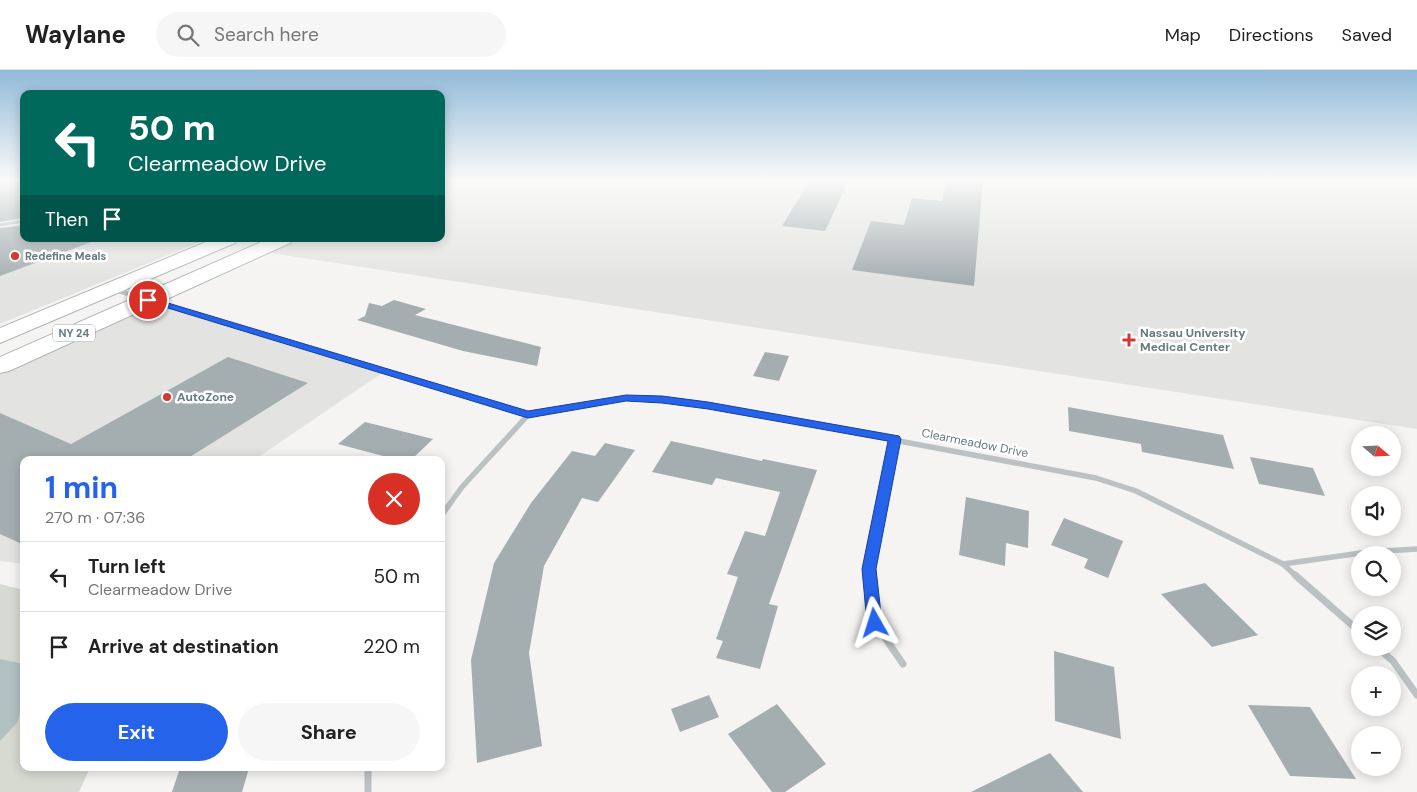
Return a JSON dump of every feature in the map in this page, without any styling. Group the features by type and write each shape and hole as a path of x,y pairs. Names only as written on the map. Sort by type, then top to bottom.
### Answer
{"main road":[{"name":"NY 24","path":"0,336 221,242"},
{"name":"NY 24","path":"0,366 276,242"}],"street":[{"path":"0,225 20,222"},
{"name":"Clearmeadow Drive","path":"112,289 528,415 626,398 662,400 708,406 895,439 1096,478 1136,491 1283,564 1351,624"},
{"path":"445,510 462,487 528,415"},
{"path":"895,439 869,569 875,623 903,664"},
{"path":"1283,564 1368,552 1417,549"},
{"path":"1387,656 1393,661 1417,695"},
{"path":"368,771 368,792"}],"shaded area":[{"name":"Nassau University Medical Center","path":"445,214 1417,214 1417,429 264,252 283,242 445,242"},
{"path":"20,226 20,242 200,242 0,324 0,229"},
{"path":"148,300 385,371 260,456 20,456 20,564 0,561 0,366"},
{"path":"0,584 20,589 20,771 89,771 79,792 0,792"},
{"path":"0,659 20,663 20,713 17,723 0,741"}],"building":[{"path":"0,214 20,214 20,219 0,222"},
{"path":"789,214 833,214 825,231 782,226"},
{"path":"907,214 980,214 974,286 852,270 871,221 904,225"},
{"path":"20,226 20,242 91,242 0,276 0,228"},
{"path":"394,300 426,309 415,315 541,347 537,366 463,351 357,320 365,316 369,303 382,306"},
{"path":"765,352 789,356 779,381 753,376"},
{"path":"228,357 308,383 191,456 20,456 20,543 0,534 0,413 71,444"},
{"path":"1068,407 1223,435 1234,469 1142,452 1141,444 1069,431"},
{"path":"365,422 433,439 415,456 383,456 338,444"},
{"path":"671,441 762,461 763,459 817,470 769,604 778,606 760,669 716,658 723,641 716,639 738,577 727,574 745,531 765,536 780,492 716,478 712,485 652,472"},
{"path":"605,443 635,450 598,502 582,498 544,566 529,653 542,746 477,763 471,660 494,563 531,503 572,451 595,456"},
{"path":"1250,457 1313,468 1325,496 1259,484"},
{"path":"966,497 1029,511 1028,548 1006,543 1005,566 959,555"},
{"path":"1064,518 1123,541 1108,578 1084,568 1088,559 1051,545"},
{"path":"1205,583 1258,635 1212,647 1161,594"},
{"path":"1054,651 1114,667 1121,739 1055,721"},
{"path":"709,695 719,717 680,732 671,709"},
{"path":"777,704 826,764 785,792 772,792 728,734"},
{"path":"1248,705 1310,707 1351,771 1351,776 1354,776 1356,779 1290,776"},
{"path":"1050,753 1083,792 971,792"},
{"path":"179,771 248,771 242,792 172,792"}],"place":[{"name":"Redefine Meals","path":"15,256"},
{"name":"Nassau University Medical Center","path":"1129,340"},
{"name":"AutoZone","path":"167,397"}],"route":[{"path":"148,300 528,415 626,398 662,400 708,406 895,439 869,569 875,623"}]}
